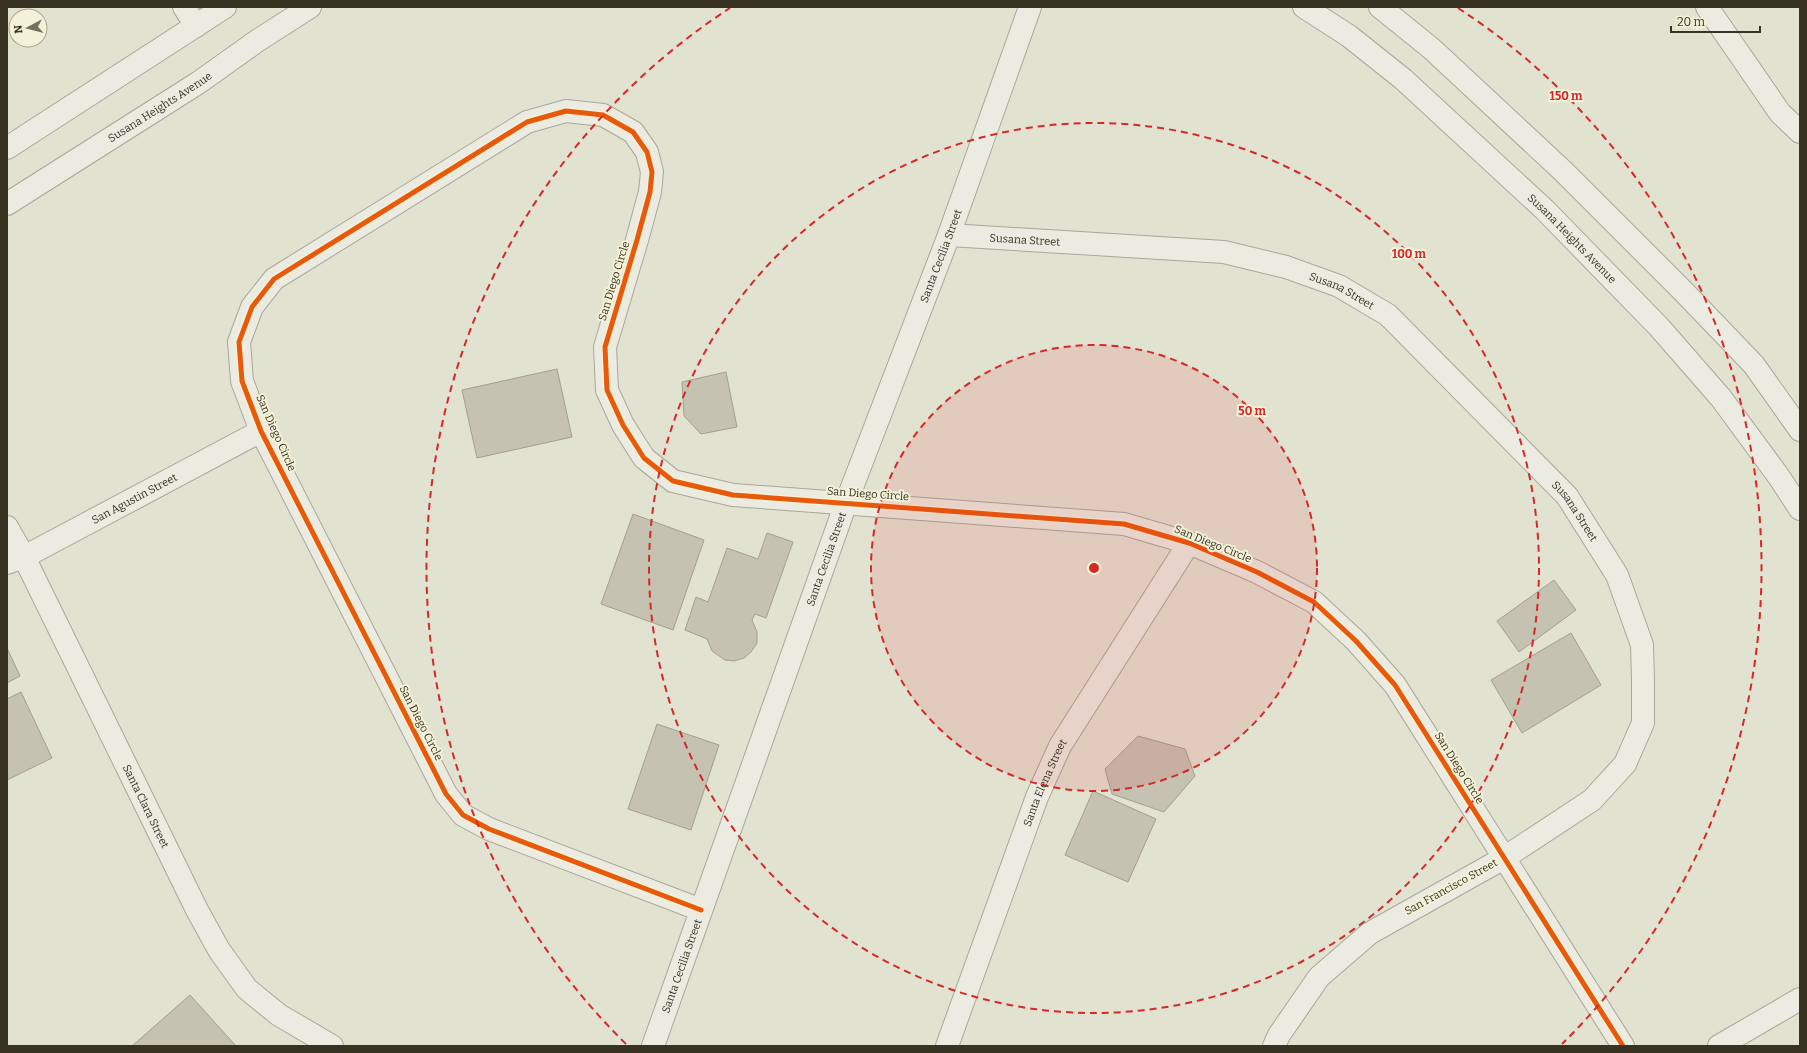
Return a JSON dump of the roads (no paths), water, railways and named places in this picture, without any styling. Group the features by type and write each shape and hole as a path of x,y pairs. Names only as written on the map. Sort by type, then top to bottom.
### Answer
{"street":[{"path":"184,7 196,26"},
{"path":"7,148 225,7"},
{"name":"Susana Heights Avenue","path":"7,204 198,83 257,41 310,7"},
{"name":"Santa Cecilia Street","path":"653,1046 846,503 949,235 1030,7"},
{"name":"Susana Heights Avenue","path":"1304,7 1349,36 1403,79 1545,210 1659,327 1722,398 1779,477 1800,509"},
{"path":"1380,7 1438,54 1563,171 1684,291 1754,365 1800,430"},
{"path":"1707,7 1780,113 1800,132"},
{"name":"San Diego Circle","path":"701,910 489,829 463,815 446,794 261,431 242,381 239,342 252,306 274,279 527,122 566,111 604,115 633,132 647,152 652,172 650,192 605,347 607,390 623,424 644,458 673,481 734,495 1124,524 1189,543 1256,572 1314,602 1356,641 1395,685 1623,1046"},
{"name":"Susana Street","path":"949,235 1224,252 1286,267 1338,286 1388,315 1567,496 1617,575"},
{"name":"San Agustin Street","path":"16,560 261,431"},
{"name":"Santa Clara Street","path":"7,527 16,560 219,950 247,989 279,1015 332,1046"},
{"name":"Santa Elena Street","path":"947,1046 1037,797 1060,746 1189,543"},
{"name":"San Francisco Street","path":"1274,1046 1279,1035 1319,977 1370,933 1504,858 1592,800 1625,764 1643,724 1642,645 1617,575"},
{"path":"1720,1046 1800,999"}]}
